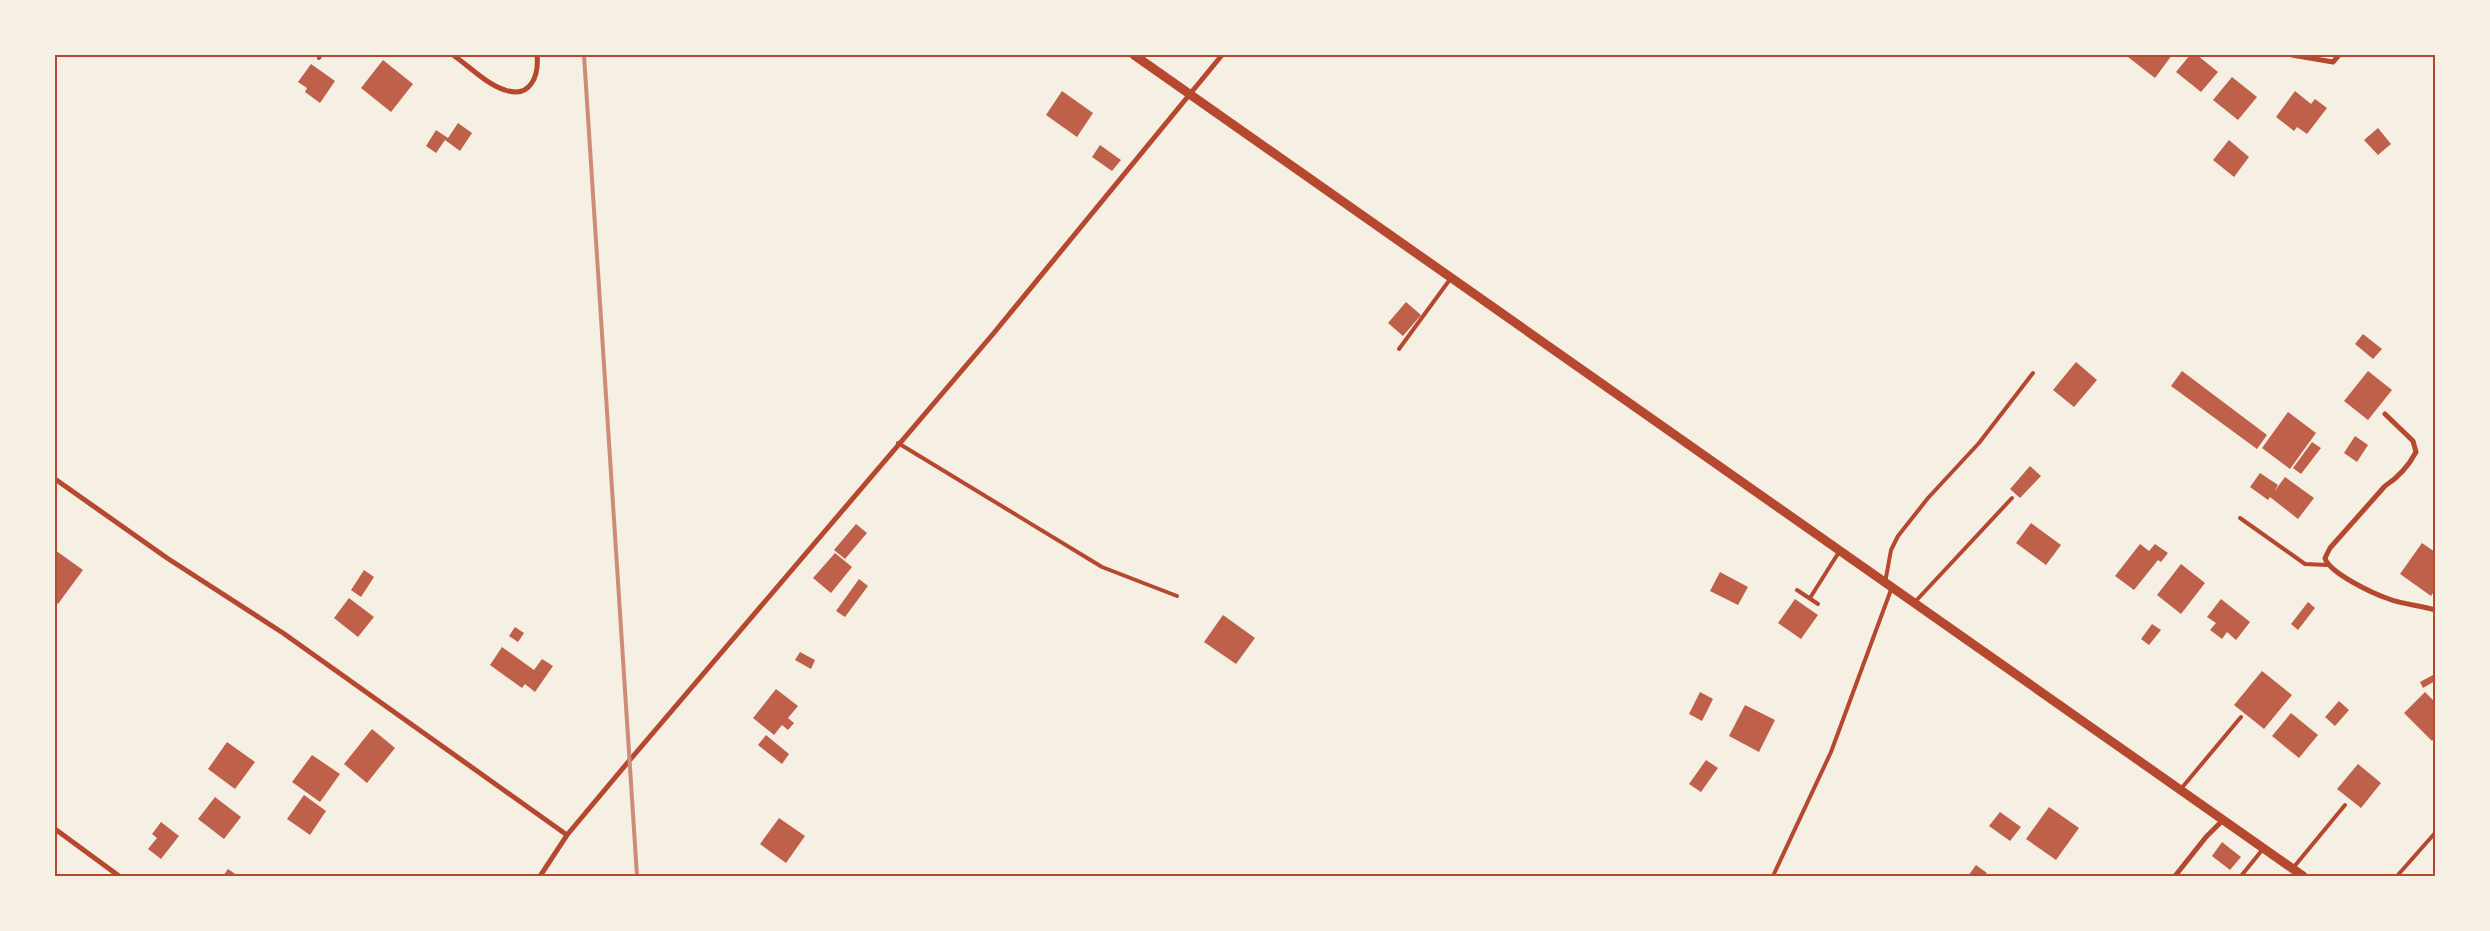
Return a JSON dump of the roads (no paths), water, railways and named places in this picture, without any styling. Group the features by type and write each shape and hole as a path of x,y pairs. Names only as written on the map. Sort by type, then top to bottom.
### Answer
{"street":[{"path":"453,55 492,83 509,91 519,91 534,82 537,76 537,55"},
{"path":"1134,55 2303,876"},
{"path":"540,876 567,835 898,443 993,334 1222,55"},
{"path":"2292,55 2333,62 2339,55"},
{"path":"2385,414 2413,441 2416,452 2408,466 2385,486 2325,554 2327,565 2389,599 2435,610"},
{"path":"55,478 167,558 282,633 567,835"},
{"path":"2175,876 2206,837 2223,820"},
{"path":"55,829 119,876"}],"lane":[{"path":"1399,349 1451,278"},
{"path":"1773,876 1831,752 1889,585 1891,550 1898,536 1928,498 1979,443 2033,373"},
{"path":"898,443 1102,567 1177,596"},
{"path":"1914,603 2012,498"},
{"path":"2240,518 2304,564 2327,565"},
{"path":"1810,598 1840,550"},
{"path":"1797,590 1818,604"},
{"path":"2180,790 2241,717"},
{"path":"2292,868 2345,804"},
{"path":"2397,876 2435,833"},
{"path":"2241,876 2264,848"}],"railway":[{"path":"584,55 637,876"}]}
